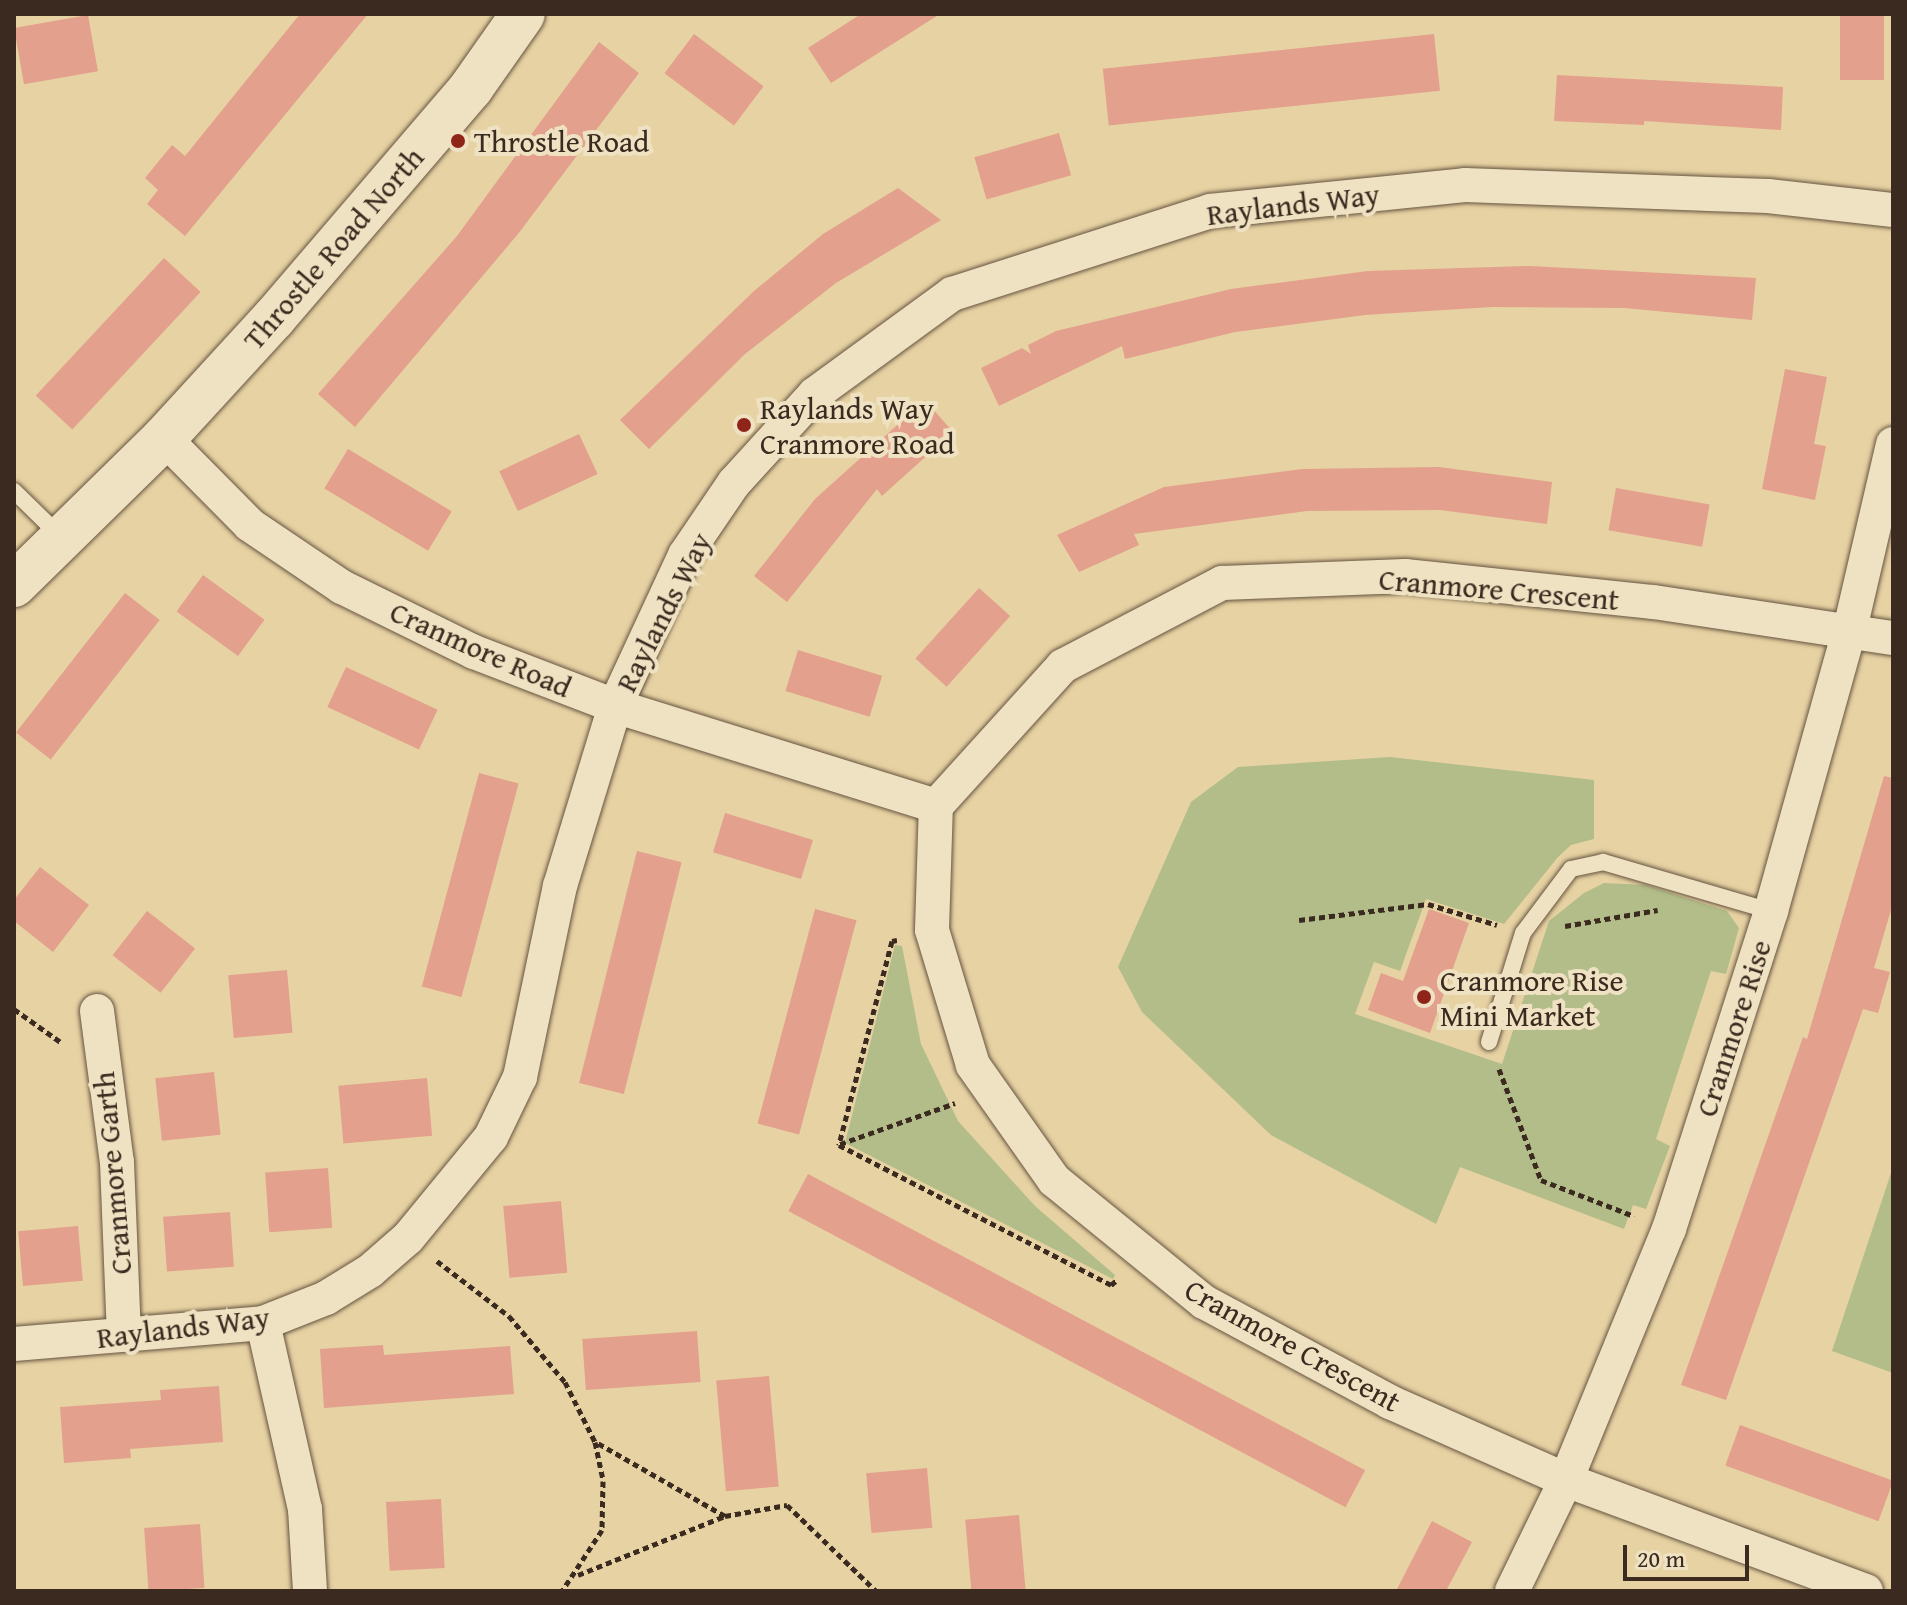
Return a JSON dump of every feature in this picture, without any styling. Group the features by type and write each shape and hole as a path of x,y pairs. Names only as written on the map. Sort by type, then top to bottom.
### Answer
{"street":[{"name":"Throstle Road North","path":"14,585 164,438 274,318 471,88 523,14"},
{"name":"Raylands Way","path":"14,1344 263,1323 326,1298 370,1271 408,1238 491,1137 520,1077 560,886 615,706 685,555 734,483 815,394 952,294 1210,211 1465,185 1768,196 1893,210"},
{"name":"Cranmore Road","path":"164,438 250,525 342,587 474,652 615,706 936,806"},
{"name":"Cranmore Rise","path":"1512,1591 1566,1480 1669,1229 1771,911 1850,629 1893,444"},
{"name":"Cranmore Crescent","path":"1866,1591 1566,1480 1390,1402 1204,1302 1054,1180 973,1065 932,930 936,806 1063,666 1222,583 1405,576 1850,629 1893,638"},
{"name":"Cranmore Garth","path":"97,1011 117,1162 124,1335"},
{"path":"263,1323 305,1509 310,1591"}],"lane":[{"path":"14,491 62,538"},
{"path":"1489,1042 1523,933 1571,869 1603,862 1771,911"}],"path":[{"path":"839,1145 892,941 932,930"},
{"path":"1489,1042 1541,1180 1669,1229"},
{"path":"839,1145 990,1090"},
{"path":"839,1145 1111,1285 1147,1255"},
{"path":"408,1238 509,1316 565,1382 595,1442 603,1481 602,1530 576,1576 562,1591"},
{"path":"595,1442 725,1516"},
{"path":"576,1576 725,1516 787,1505 876,1591"}],"green space":[{"path":"1390,757 1594,780 1594,839 1571,845 1558,857 1504,924 1426,899 1400,971 1374,962 1355,1014 1502,1064 1549,921 1584,893 1604,883 1646,885 1727,911 1739,928 1726,974 1711,971 1656,1139 1670,1146 1646,1209 1633,1205 1624,1229 1460,1167 1436,1224 1271,1135 1142,1012 1118,967 1191,802 1238,767"},
{"path":"895,945 902,946 921,1044 958,1121 1035,1206 1115,1275 1113,1279 845,1143"},
{"path":"1893,1167 1893,1373 1832,1351"}],"building":[{"path":"300,14 368,14 185,236 147,204 158,190 145,178 172,145 185,156"},
{"path":"861,14 940,14 831,83 808,48"},
{"path":"1840,14 1884,14 1884,80 1840,80"},
{"path":"88,15 98,71 24,84 14,28"},
{"path":"694,34 763,86 734,125 665,73"},
{"path":"1434,34 1440,91 1109,125 1103,69"},
{"path":"599,42 639,73 518,234 355,427 318,394 457,236"},
{"path":"1557,75 1783,87 1781,130 1644,121 1644,125 1554,121"},
{"path":"1059,133 1071,175 987,200 974,157"},
{"path":"898,188 941,220 836,283 745,354 649,449 620,420 754,291 823,234"},
{"path":"164,258 201,292 72,430 36,395"},
{"path":"1530,266 1756,278 1752,320 1624,308 1492,307 1365,315 1235,332 1125,359 1122,346 999,406 981,368 1022,348 1031,354 1028,345 1056,331 1231,289 1368,271"},
{"path":"1785,369 1827,377 1814,444 1826,446 1815,500 1762,489"},
{"path":"925,400 953,432 882,496 877,489 787,602 754,576 815,499"},
{"path":"579,434 598,474 518,511 499,471"},
{"path":"348,449 452,511 428,551 324,488"},
{"path":"1439,467 1552,482 1547,524 1440,510 1307,511 1134,534 1139,545 1079,572 1057,535 1164,487 1302,469"},
{"path":"1616,488 1710,504 1702,547 1609,530"},
{"path":"203,575 264,620 238,656 177,611"},
{"path":"979,588 1010,616 947,687 915,659"},
{"path":"125,593 160,620 51,760 16,732"},
{"path":"798,650 882,676 870,717 785,691"},
{"path":"346,667 438,710 419,750 327,707"},
{"path":"479,773 519,784 461,997 422,986"},
{"path":"1884,776 1893,778 1893,903 1874,968 1890,972 1878,1013 1863,1009 1726,1400 1681,1385 1803,1037 1807,1039"},
{"path":"725,813 813,840 801,879 713,852"},
{"path":"637,851 682,862 624,1094 579,1083"},
{"path":"40,867 89,905 53,952 14,921 14,900"},
{"path":"815,909 857,920 799,1135 758,1123"},
{"path":"1429,909 1469,923 1430,1033 1368,1010 1381,973 1403,981"},
{"path":"147,911 195,949 161,993 113,955"},
{"path":"287,970 292,1033 234,1038 228,975"},
{"path":"214,1072 221,1135 162,1141 155,1078"},
{"path":"427,1078 432,1136 343,1144 338,1086"},
{"path":"328,1168 332,1228 269,1232 265,1172"},
{"path":"808,1174 1365,1470 1345,1507 788,1211"},
{"path":"561,1201 567,1273 509,1278 503,1206"},
{"path":"230,1212 234,1267 167,1272 163,1217"},
{"path":"78,1226 83,1281 23,1286 18,1231"},
{"path":"697,1331 701,1382 586,1390 582,1339"},
{"path":"383,1345 384,1355 510,1346 514,1394 324,1408 320,1349"},
{"path":"769,1376 779,1487 726,1491 716,1381"},
{"path":"219,1386 223,1442 130,1449 131,1458 64,1463 60,1407 161,1400 160,1390"},
{"path":"1740,1425 1893,1481 1878,1521 1725,1465"},
{"path":"927,1468 932,1528 871,1533 866,1473"},
{"path":"441,1499 445,1568 390,1571 386,1502"},
{"path":"1019,1515 1025,1589 971,1591 965,1520"},
{"path":"1432,1521 1472,1542 1446,1591 1396,1591"},
{"path":"200,1524 204,1588 149,1591 144,1528"}],"place":[{"name":"Throstle Road","path":"458,141"},
{"name":"Raylands Way Cranmore Road","path":"744,425"},
{"name":"Cranmore Rise Mini Market","path":"1424,997"}]}
